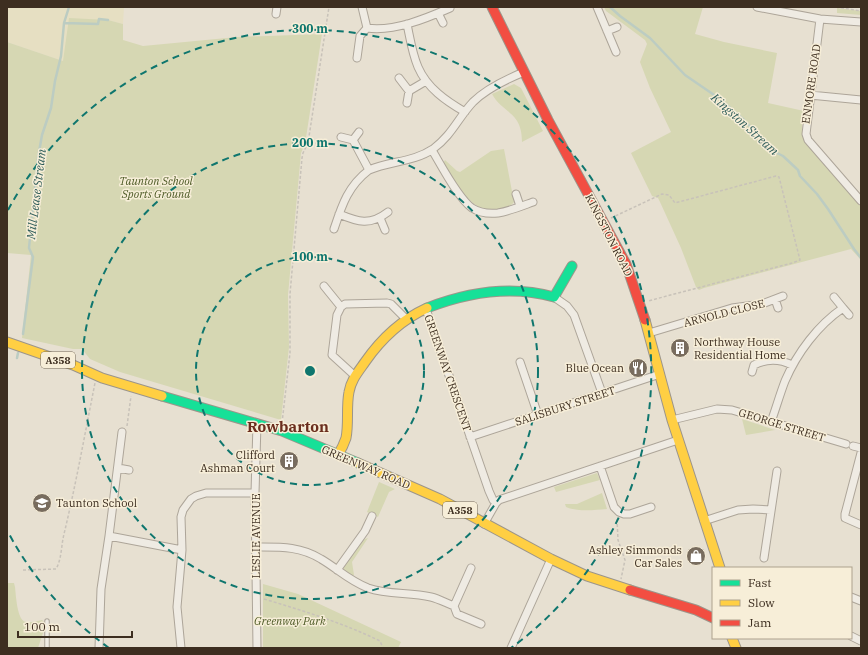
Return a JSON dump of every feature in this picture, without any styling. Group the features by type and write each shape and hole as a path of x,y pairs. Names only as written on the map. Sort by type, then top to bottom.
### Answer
{"street":[{"path":"362,7 368,28"},
{"name":"KINGSTON ROAD","path":"492,7 548,120 626,264 649,333 678,440 720,567"},
{"path":"597,7 616,52"},
{"path":"757,7 820,19 861,22"},
{"path":"368,28 377,30 407,24 429,18 450,8"},
{"path":"438,13 443,23"},
{"name":"ENMORE ROAD","path":"820,19 805,129 806,134 808,140 861,200"},
{"path":"407,24 418,68 426,81 446,100 465,112"},
{"path":"607,31 617,27"},
{"path":"357,58 360,36 368,28"},
{"path":"334,229 351,188 362,176 370,170 378,167 415,158 432,150 450,134 465,112 480,95 524,72"},
{"path":"399,78 409,91 407,103"},
{"path":"409,91 426,81"},
{"path":"810,95 861,100"},
{"path":"353,140 359,132"},
{"path":"341,137 353,140 370,170"},
{"path":"432,150 458,191 471,207 480,212 503,212 534,202"},
{"path":"516,194 520,206"},
{"path":"339,214 365,222 380,218 388,212"},
{"path":"380,218 385,230"},
{"path":"554,297 572,266"},
{"path":"324,286 341,307 337,315 332,355 355,376"},
{"name":"GREENWAY CRESCENT","path":"338,455 346,437 348,397 351,385 355,376 385,337 406,319 426,309 468,296 506,290 540,293 554,297 567,306 574,315 579,327 602,393"},
{"name":"ARNOLD CLOSE","path":"649,333 732,308 762,304 784,296"},
{"path":"834,297 849,315"},
{"name":"ARNOLD CLOSE","path":"774,299 778,308"},
{"name":"GREENWAY CRESCENT","path":"341,307 345,304 387,302 406,319"},
{"path":"771,422 784,382 792,365 819,329 835,313 843,308"},
{"name":"GREENWAY CRESCENT","path":"426,309 489,491 496,503"},
{"name":"GREENWAY ROAD","path":"7,342 73,365 132,388 282,431 385,474 440,499 550,559 587,576 619,588 712,616"},
{"path":"752,372 754,365 760,362 784,361 792,365"},
{"path":"520,362 538,415"},
{"name":"SALISBURY STREET","path":"470,437 660,374"},
{"name":"GEORGE STREET","path":"672,420 701,412 725,409 745,413 861,448"},
{"name":"LESLIE AVENUE","path":"257,648 255,493 258,423"},
{"path":"99,648 101,589 122,432"},
{"path":"484,524 499,500 678,440"},
{"path":"861,453 844,514 845,518 861,525"},
{"path":"600,466 614,507 618,511 624,514 630,514 651,507"},
{"path":"118,468 129,470"},
{"path":"764,558 777,471"},
{"path":"181,648 177,607 182,550 181,517 183,510 191,499 206,493 255,493"},
{"path":"704,520 738,510 771,510"},
{"path":"337,570 364,531 372,516"},
{"path":"109,536 182,550"},
{"path":"256,547 289,547 297,549 314,555 350,580 368,588 384,592 431,597 454,606"},
{"path":"511,648 550,559"},
{"path":"470,568 454,606 457,614 481,624"},
{"path":"852,636 861,641"}],"lane":[{"path":"47,621 47,648"}],"path":[{"path":"282,431 290,353 290,294 302,153 308,143 329,7"},
{"path":"836,7 861,11"},
{"path":"604,222 662,194 669,195 675,203 776,176 779,177 800,260 640,303"},
{"path":"23,570 56,569 60,562 62,541 72,502 96,375"},
{"path":"122,432 126,430 132,388"},
{"path":"618,511 617,535 625,560 619,588"},
{"path":"256,598 324,617 380,641 383,648"}],"shaded area":[{"path":"7,7 124,7 123,24 108,20 63,61 7,42"}],"green space":[{"path":"604,7 703,7 695,34 724,42 777,53 768,103 804,111 802,131 806,142 861,205 861,260 851,249 699,290 696,287 681,248 660,202 658,198 652,196 631,153 671,132 650,88 640,62 647,44 645,40 606,11"},
{"path":"837,8 861,11 861,15 837,13"},
{"name":"Taunton School Sports Ground","path":"69,18 108,20 123,24 123,40 143,46 237,37 322,34 305,144 301,153 288,295 289,347 281,420 120,372 90,359 82,349 73,349 22,338 31,255 7,253 7,42 63,61"},
{"path":"514,84 521,88 543,131 522,142 519,124 511,114 496,101 492,94"},
{"path":"504,149 514,202 508,207 501,209 491,210 482,208 473,203 459,188 443,163 445,160 460,172 491,151"},
{"path":"742,419 775,430 746,435"},
{"path":"597,473 600,480 556,492 554,487"},
{"path":"379,482 395,489 389,492 378,517 367,512"},
{"path":"602,493 607,509 581,510 566,507 565,504 577,504"},
{"path":"368,538 352,562 354,575 352,576 343,571 344,565 362,540"},
{"path":"7,583 14,583 19,613 23,621 30,622 42,620 46,624 38,648 7,648"},
{"name":"Greenway Park","path":"263,584 298,594 401,642 398,648 263,648"}],"waterway":[{"name":"Mill Lease Stream","path":"23,334 33,257 29,248 38,158 42,135 51,108 61,56 64,23 69,7"},
{"name":"Kingston Stream","path":"610,7 650,38 685,75 720,99 744,120 773,151 783,156 798,170 800,176 817,194 861,258"},
{"path":"64,23 98,24 99,19 108,20"},
{"name":"Mill Lease Stream","path":"17,358 18,353"}],"traffic: fast":[{"path":"427,308 442,302 474,294 490,292 522,291 554,297 572,266"},
{"path":"162,396 282,431 358,463"}],"traffic: slow":[{"path":"338,455 346,438 348,398 351,384 355,376 371,354 392,331 409,318 427,308"},
{"path":"645,320 672,420 720,567"},
{"path":"7,342 73,365 102,378 162,396"},
{"path":"358,463 440,499 551,559 587,576 630,590"},
{"path":"732,639 736,648"}],"traffic: jam":[{"path":"492,7 548,120 626,264 645,320"},
{"path":"630,590 696,610 712,618"}],"place":[{"name":"Northway House Residential Home","path":"680,348"},
{"name":"Blue Ocean","path":"638,368"},
{"name":"Clifford Ashman Court","path":"289,461"},
{"name":"Taunton School","path":"42,503"},
{"name":"Ashley Simmonds Car Sales","path":"696,556"}],"district":[{"name":"Rowbarton","path":"288,426"}]}
